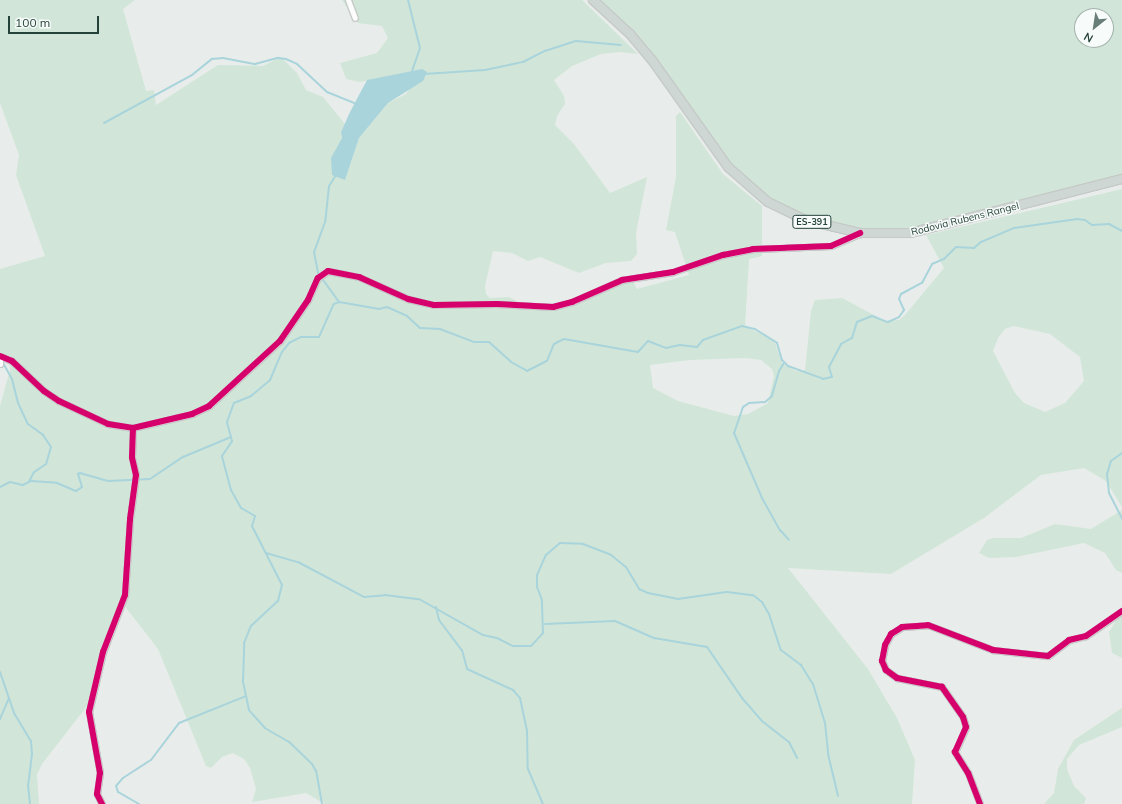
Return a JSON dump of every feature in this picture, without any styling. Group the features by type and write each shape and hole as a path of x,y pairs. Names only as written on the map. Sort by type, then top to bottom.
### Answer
{"main road":[{"name":"Rodovia Rubens Rangel","path":"593,0 625,29 652,60 713,148 748,187 768,202 800,218 860,233 892,234 930,230 1122,180"}],"street":[{"path":"348,0 355,18"},
{"path":"0,364 0,356 12,361 44,391 59,401 108,424 133,428 192,414 209,406 280,341 308,300 318,278 328,271 359,277 408,299 434,305 497,304 553,307 572,302 622,280 673,272 723,255 753,249 831,246 860,233"},
{"path":"102,804 97,794 100,773 89,712 103,652 125,600 130,518 136,475 132,457 133,428"},
{"path":"980,804 968,773 955,752 966,727 964,716 939,686 898,678 886,670 882,661 884,645 891,634 902,627 928,625 993,650 1048,656 1069,640 1086,636 1122,611"}],"green space":[{"path":"0,0 135,0 123,9 146,91 154,90 156,105 218,65 263,66 281,57 297,73 306,90 323,97 345,124 341,132 345,180 359,138 388,103 406,94 422,69 360,82 346,79 340,63 377,53 388,38 382,26 358,23 342,0 582,0 638,54 620,52 601,54 572,66 554,80 564,96 565,104 557,116 555,125 574,144 610,193 647,177 636,233 637,254 631,261 606,263 579,273 540,257 528,261 512,253 493,251 485,286 486,294 490,298 509,297 524,305 564,309 632,280 637,289 689,275 675,232 666,230 676,177 676,116 680,112 723,174 762,206 762,256 749,259 745,327 763,334 775,343 782,363 796,371 805,370 811,311 815,300 842,298 885,321 899,320 905,315 944,268 926,235 1122,189 1122,507 1106,481 1084,468 1041,475 984,518 891,574 788,568 868,669 897,718 915,760 912,804 325,804 306,793 252,802 256,789 250,768 244,759 233,753 222,757 211,768 206,766 158,649 123,604 100,652 87,706 42,764 37,775 39,804 0,804 0,406 10,370 10,362 0,355 0,269 45,256 16,175 19,155 0,103","holes":["1014,326 1050,334 1080,357 1084,381 1065,403 1045,412 1024,403 1015,393 993,351 998,338 1005,329","746,358 761,360 772,369 774,376 768,403 748,414 734,416 678,401 653,388 650,365 690,360"]},
{"path":"596,0 1122,0 1122,177 908,229 847,230 785,210 738,176 687,104"},
{"path":"1122,510 1122,573 1116,570 1105,553 1084,543 1016,557 989,558 979,553 987,540 993,538 1021,538 1055,524 1091,529"},
{"path":"1122,611 1122,658 1112,653 1109,632"},
{"path":"1122,708 1122,727 1079,745 1067,759 1067,769 1074,786 1086,798 1084,804 1044,804 1054,793 1058,769 1074,740"}],"water":[{"path":"422,69 427,72 423,81 388,103 359,138 345,180 332,175 331,158 342,138 341,132 350,112 367,80"}],"waterway":[{"path":"408,0 420,48 412,71"},
{"path":"424,74 485,70 523,62 545,51 576,41 621,45"},
{"path":"104,123 192,75 212,59 223,58 255,64 278,58 286,59 297,64 327,92 356,104"},
{"path":"336,175 329,186 325,222 314,252 318,273 339,302"},
{"path":"322,804 316,771 312,764 289,742 265,728 249,710 243,681 244,643 251,626 278,601 282,585 252,526 255,516 241,508 231,490 222,456 232,441 227,422 234,403 251,396 270,380 282,352 289,343 301,337 319,337 334,304 339,302 379,309 387,307 407,316 420,328 440,329 474,342 489,342 511,362 527,371 547,361 554,344 564,339 638,352 648,341 666,348 680,345 697,347 703,340 742,326 755,329 777,343 782,360 788,366 823,379 832,377 829,367 841,344 852,338 857,322 872,316 888,322 899,317 904,310 899,299 901,294 922,283 932,264 944,259 956,247 974,248 981,242 1014,228 1077,219 1085,220 1092,225 1109,224 1122,231"},
{"path":"2,361 12,379 18,403 28,424 43,435 51,447 46,464 34,472 29,482"},
{"path":"784,363 779,371 772,396 765,402 749,403 743,407 734,433 762,498 780,530 789,540"},
{"path":"0,487 10,482 23,485 31,481 57,483 76,491 82,487 78,474 80,473 108,481 150,479 183,457 231,437"},
{"path":"1122,453 1111,461 1107,474 1109,493 1122,519"},
{"path":"266,553 298,562 364,597 385,595 419,599 483,635 497,638 513,646 531,646 543,633 542,600 537,587 537,575 546,555 560,543 583,544 611,555 626,567 639,589 648,593 678,599 727,592 753,595 762,602 769,614 781,650 801,665 813,684 825,723 828,754 838,796"},
{"path":"436,607 439,620 462,650 467,669 513,690 520,698 527,730 528,769 543,804"},
{"path":"545,624 615,621 654,638 707,647 742,698 762,721 789,742 797,758"},
{"path":"0,672 14,713 31,741 32,754 28,785 30,804"},
{"path":"139,804 118,792 116,786 123,778 151,760 179,723 246,696"},
{"path":"0,719 9,698"}],"cycle path":[{"path":"0,356 12,361 44,391 59,401 108,424 133,428 192,414 209,406 280,341 308,300 318,278 328,271 359,277 408,299 434,305 497,304 553,307 572,302 622,280 673,272 723,255 753,249 831,246 860,233"},
{"path":"102,804 97,794 100,773 89,712 103,652 125,595 130,519 136,475 132,457 133,428"},
{"path":"980,804 968,773 955,752 966,727 963,717 942,687 897,678 886,670 882,661 885,645 891,634 902,627 928,625 993,650 1048,656 1069,640 1086,636 1122,611"}]}
